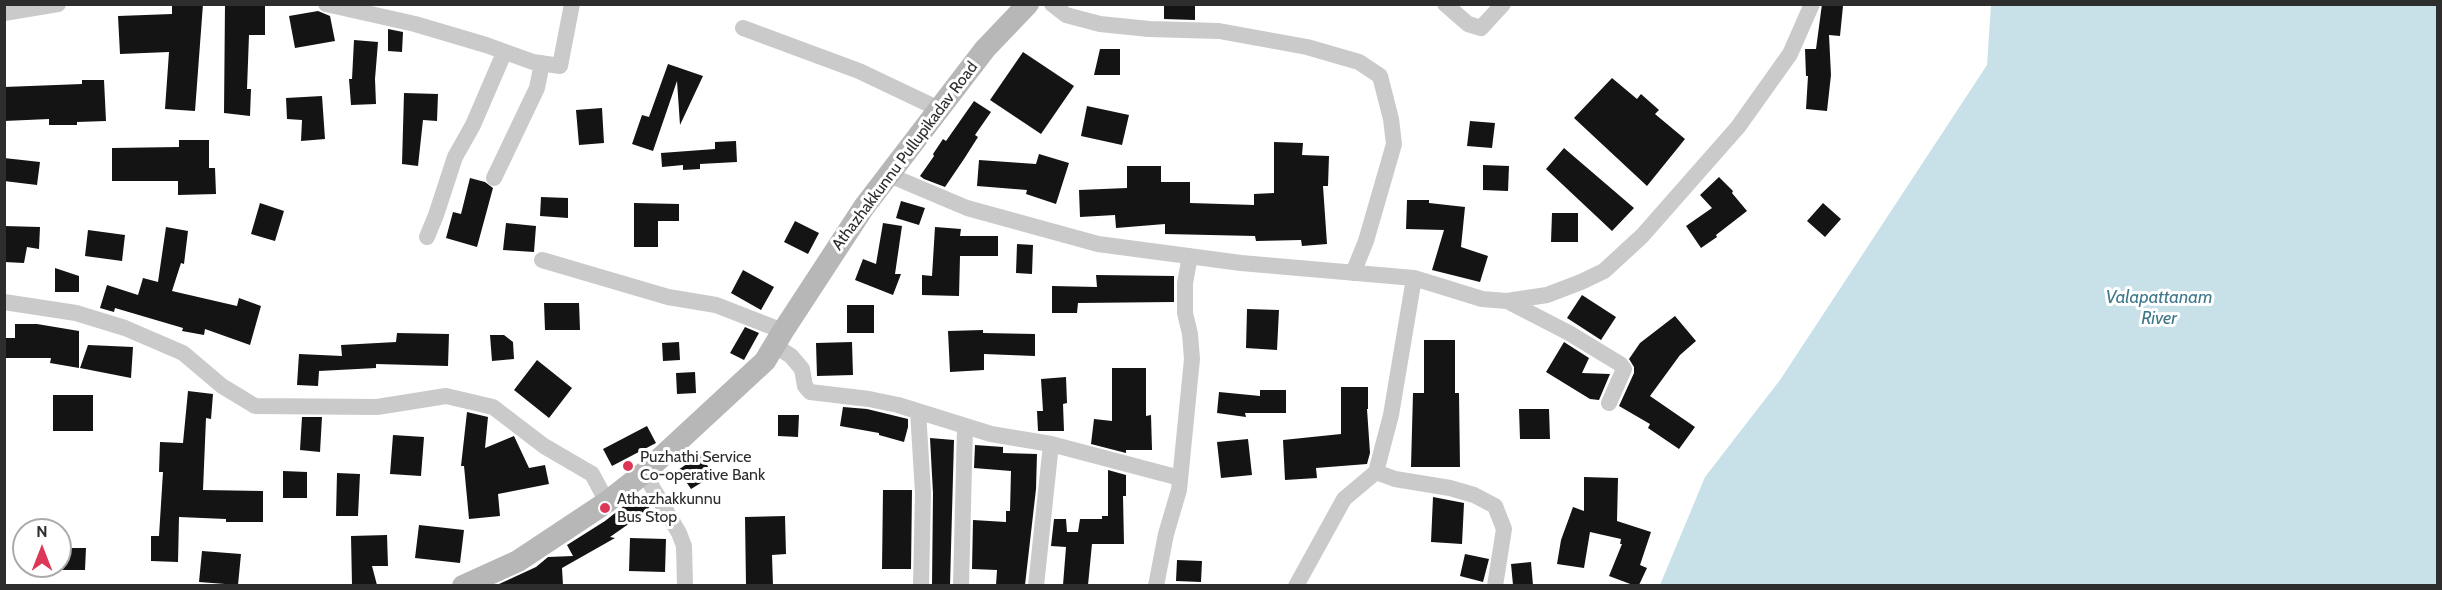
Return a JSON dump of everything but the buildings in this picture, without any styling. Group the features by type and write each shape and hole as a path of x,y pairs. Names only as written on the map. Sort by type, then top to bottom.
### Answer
{"main road":[{"name":"Athazhakkunnu Pullupikadav Road","path":"463,585 518,561 607,502 644,473 765,361 864,207 986,49 1028,4"}],"street":[{"path":"4,13 58,4"},
{"path":"326,4 415,24 486,45 504,53 560,66 572,4"},
{"path":"1052,4 1066,15 1100,24 1149,29 1219,31 1306,48 1359,62 1380,76 1391,119 1394,144 1366,241 1353,273"},
{"path":"1444,4 1468,24 1481,28 1503,4"},
{"path":"889,175 967,208 1098,244 1241,263 1414,278 1482,299 1507,301 1547,295 1604,271 1642,236 1738,127 1790,54 1812,4"},
{"path":"743,28 859,71 939,110"},
{"path":"427,237 455,157 473,124 504,53"},
{"path":"494,178 537,88 542,63"},
{"path":"1156,585 1180,478 1192,359 1185,312 1185,283 1190,256"},
{"path":"542,260 668,297 716,305 778,338 802,369 805,387 810,392 870,399 918,411 965,427 1051,444 1180,478"},
{"path":"1296,585 1344,499 1376,472 1391,415 1414,278"},
{"path":"1507,301 1569,333 1620,364 1624,369 1609,402"},
{"path":"4,302 76,312 125,328 183,353 222,387 255,406 377,406 446,396 493,407 544,446 591,474 607,502"},
{"path":"918,411 923,493 921,585"},
{"path":"962,585 965,427"},
{"path":"1036,585 1051,444"},
{"path":"1376,472 1395,479 1450,488 1474,495 1495,506 1504,529 1495,585"},
{"path":"644,473 679,532 684,546 685,585"}],"water":[{"name":"Valapattanam River","path":"1991,5 2437,5 2437,585 1660,585 1705,477 1780,380 1987,65"}],"place":[{"name":"Puzhathi Service Co-operative Bank","path":"628,466"},
{"name":"Athazhakkunnu Bus Stop","path":"605,508"}]}
